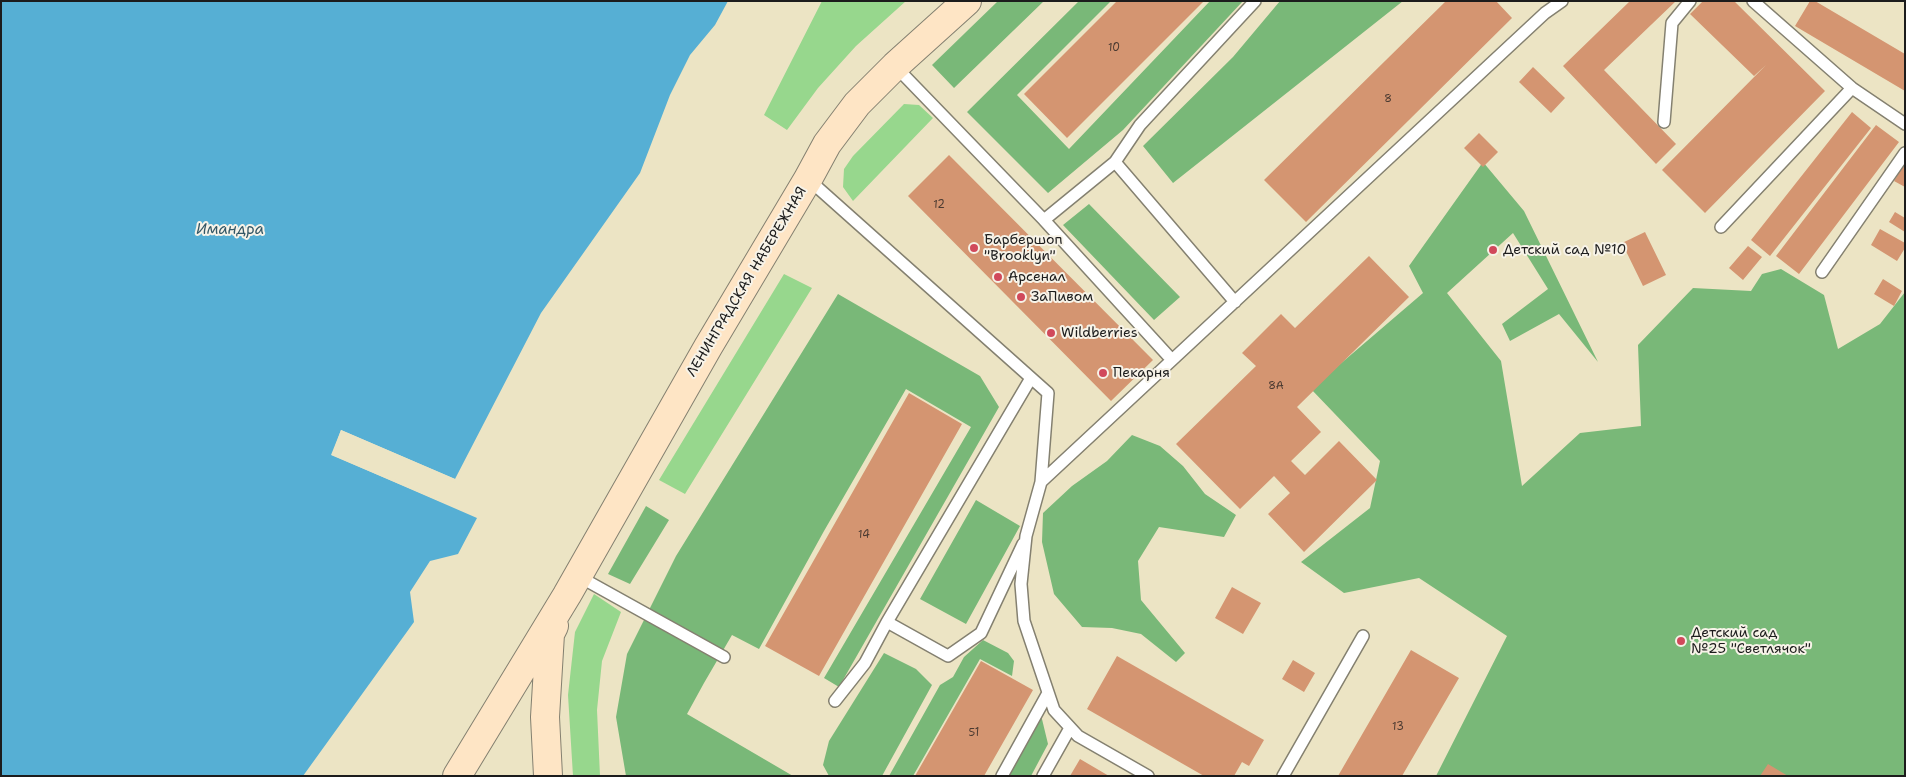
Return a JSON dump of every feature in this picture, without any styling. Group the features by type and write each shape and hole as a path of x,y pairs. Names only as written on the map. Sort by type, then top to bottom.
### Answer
{"main road":[{"name":"ЛЕНИНГРАДСКАЯ НАБЕРЕЖНАЯ","path":"573,586 708,347 827,144 856,104 967,1"},
{"path":"457,776 573,586"},
{"path":"548,776 545,717 550,634 573,586"}],"lane":[{"path":"1044,220 1115,162 1140,125 1255,1"},
{"path":"1041,482 1545,13 1562,1"},
{"path":"1664,122 1672,23 1690,1"},
{"path":"1753,1 1852,88 1905,124"},
{"path":"895,66 1044,220 1172,360"},
{"path":"1722,227 1852,88"},
{"path":"1822,272 1905,153"},
{"path":"1115,162 1235,302"},
{"path":"808,179 1048,393 1041,482 1026,536 981,633 948,656 887,622"},
{"path":"835,701 865,663 887,622 1031,378"},
{"path":"1026,536 1022,584 1024,621 1054,710 1078,736 1148,776"},
{"path":"573,586 724,656"},
{"path":"1284,776 1363,636"},
{"path":"1002,776 1048,693"},
{"path":"1043,776 1070,728"}],"green space":[{"path":"822,1 906,1 856,46 818,88 787,130 764,115"},
{"path":"998,1 1044,1 954,88 932,65"},
{"path":"1079,1 1111,1 1017,95 1069,149 1210,1 1243,1 1123,130 1048,193 967,112"},
{"path":"1280,1 1403,1 1173,183 1143,146 1233,57"},
{"path":"904,104 919,105 933,118 853,201 843,187 844,169 853,156"},
{"path":"1483,162 1524,211 1598,362 1559,314 1510,341 1502,324 1548,289 1513,233 1447,293 1501,361 1522,486 1580,433 1641,426 1638,345 1693,288 1751,291 1762,274 1781,269 1824,295 1838,349 1880,324 1905,292 1905,776 1436,776 1507,636 1419,578 1344,593 1301,562 1370,508 1380,461 1311,389 1423,293 1409,266"},
{"path":"1089,204 1180,297 1154,320 1063,225"},
{"path":"784,274 812,288 685,494 659,480"},
{"path":"838,294 980,376 999,407 839,687 824,678 971,427 906,389 759,649 732,635 704,683 687,714 793,776 626,776 616,717 627,654 676,556"},
{"path":"1132,435 1160,446 1183,466 1205,494 1236,515 1224,537 1159,527 1138,561 1141,600 1185,653 1176,662 1141,634 1112,628 1082,627 1054,594 1042,542 1043,513 1072,486 1107,461"},
{"path":"976,500 1020,526 966,624 920,599"},
{"path":"646,506 669,520 630,584 608,574"},
{"path":"594,594 621,612 602,661 597,710 600,776 573,776 568,695 575,632"},
{"path":"983,640 1008,653 1014,661 1012,676 980,659 913,776 889,776 940,685 953,677 964,657"},
{"path":"884,653 916,669 932,685 882,776 829,776 823,765 829,741"},
{"path":"1041,715 1048,744 1031,776 1007,776"}],"water":[{"name":"Имандра","path":"1,1 728,1 715,25 690,55 670,95 640,173 541,313 455,479 341,430 332,455 477,518 458,554 430,561 410,592 414,622 303,776 1,776"}],"pier":[{"path":"341,430 455,479 454,482 342,433 335,453 445,501 444,503 331,455"}],"building":[{"path":"1117,1 1204,1 1067,138 1024,94"},
{"path":"1446,1 1496,1 1512,18 1306,222 1264,180"},
{"path":"1630,1 1676,1 1604,70 1676,144 1656,164 1563,66"},
{"path":"1703,1 1734,1 1825,91 1705,213 1662,170 1766,65 1754,76 1690,14"},
{"path":"1810,1 1815,1 1905,54 1905,91 1795,26"},
{"path":"1533,67 1565,98 1551,113 1519,82"},
{"path":"1852,112 1871,128 1770,256 1751,240"},
{"path":"1876,125 1899,142 1799,274 1776,256"},
{"path":"1479,133 1498,152 1483,167 1464,148"},
{"path":"949,155 1153,360 1111,401 908,196"},
{"path":"1905,163 1905,187 1894,181"},
{"path":"1895,212 1905,218 1905,232 1889,222"},
{"path":"1880,229 1905,243 1905,248 1897,261 1871,245"},
{"path":"1645,232 1666,275 1643,286 1622,243"},
{"path":"1748,246 1762,257 1743,280 1729,268"},
{"path":"1369,256 1409,297 1297,407 1321,432 1291,461 1305,475 1339,441 1377,480 1304,552 1268,514 1290,493 1274,476 1240,509 1176,444 1256,366 1242,353 1281,314 1295,328"},
{"path":"1883,279 1902,291 1894,306 1874,294"},
{"path":"909,393 962,424 819,676 765,646"},
{"path":"1232,587 1261,603 1243,634 1215,618"},
{"path":"1411,650 1459,678 1402,776 1338,776"},
{"path":"1117,656 1264,740 1249,766 1242,762 1234,776 1204,776 1087,709"},
{"path":"1293,660 1315,673 1304,692 1282,679"},
{"path":"981,661 1033,690 984,776 915,776"},
{"path":"1080,759 1109,776 1070,776"},
{"path":"1768,764 1788,776 1760,776"}],"place":[{"name":"Барбершоп \"Brоoklyn\"","path":"974,248"},
{"name":"Детский сад №10","path":"1493,250"},
{"name":"Арсенал","path":"998,277"},
{"name":"ЗаПивом","path":"1021,297"},
{"name":"Wildberries","path":"1051,333"},
{"name":"Пекарня","path":"1103,373"},
{"name":"Детский сад №25 \"Светлячок\"","path":"1681,641"}]}
